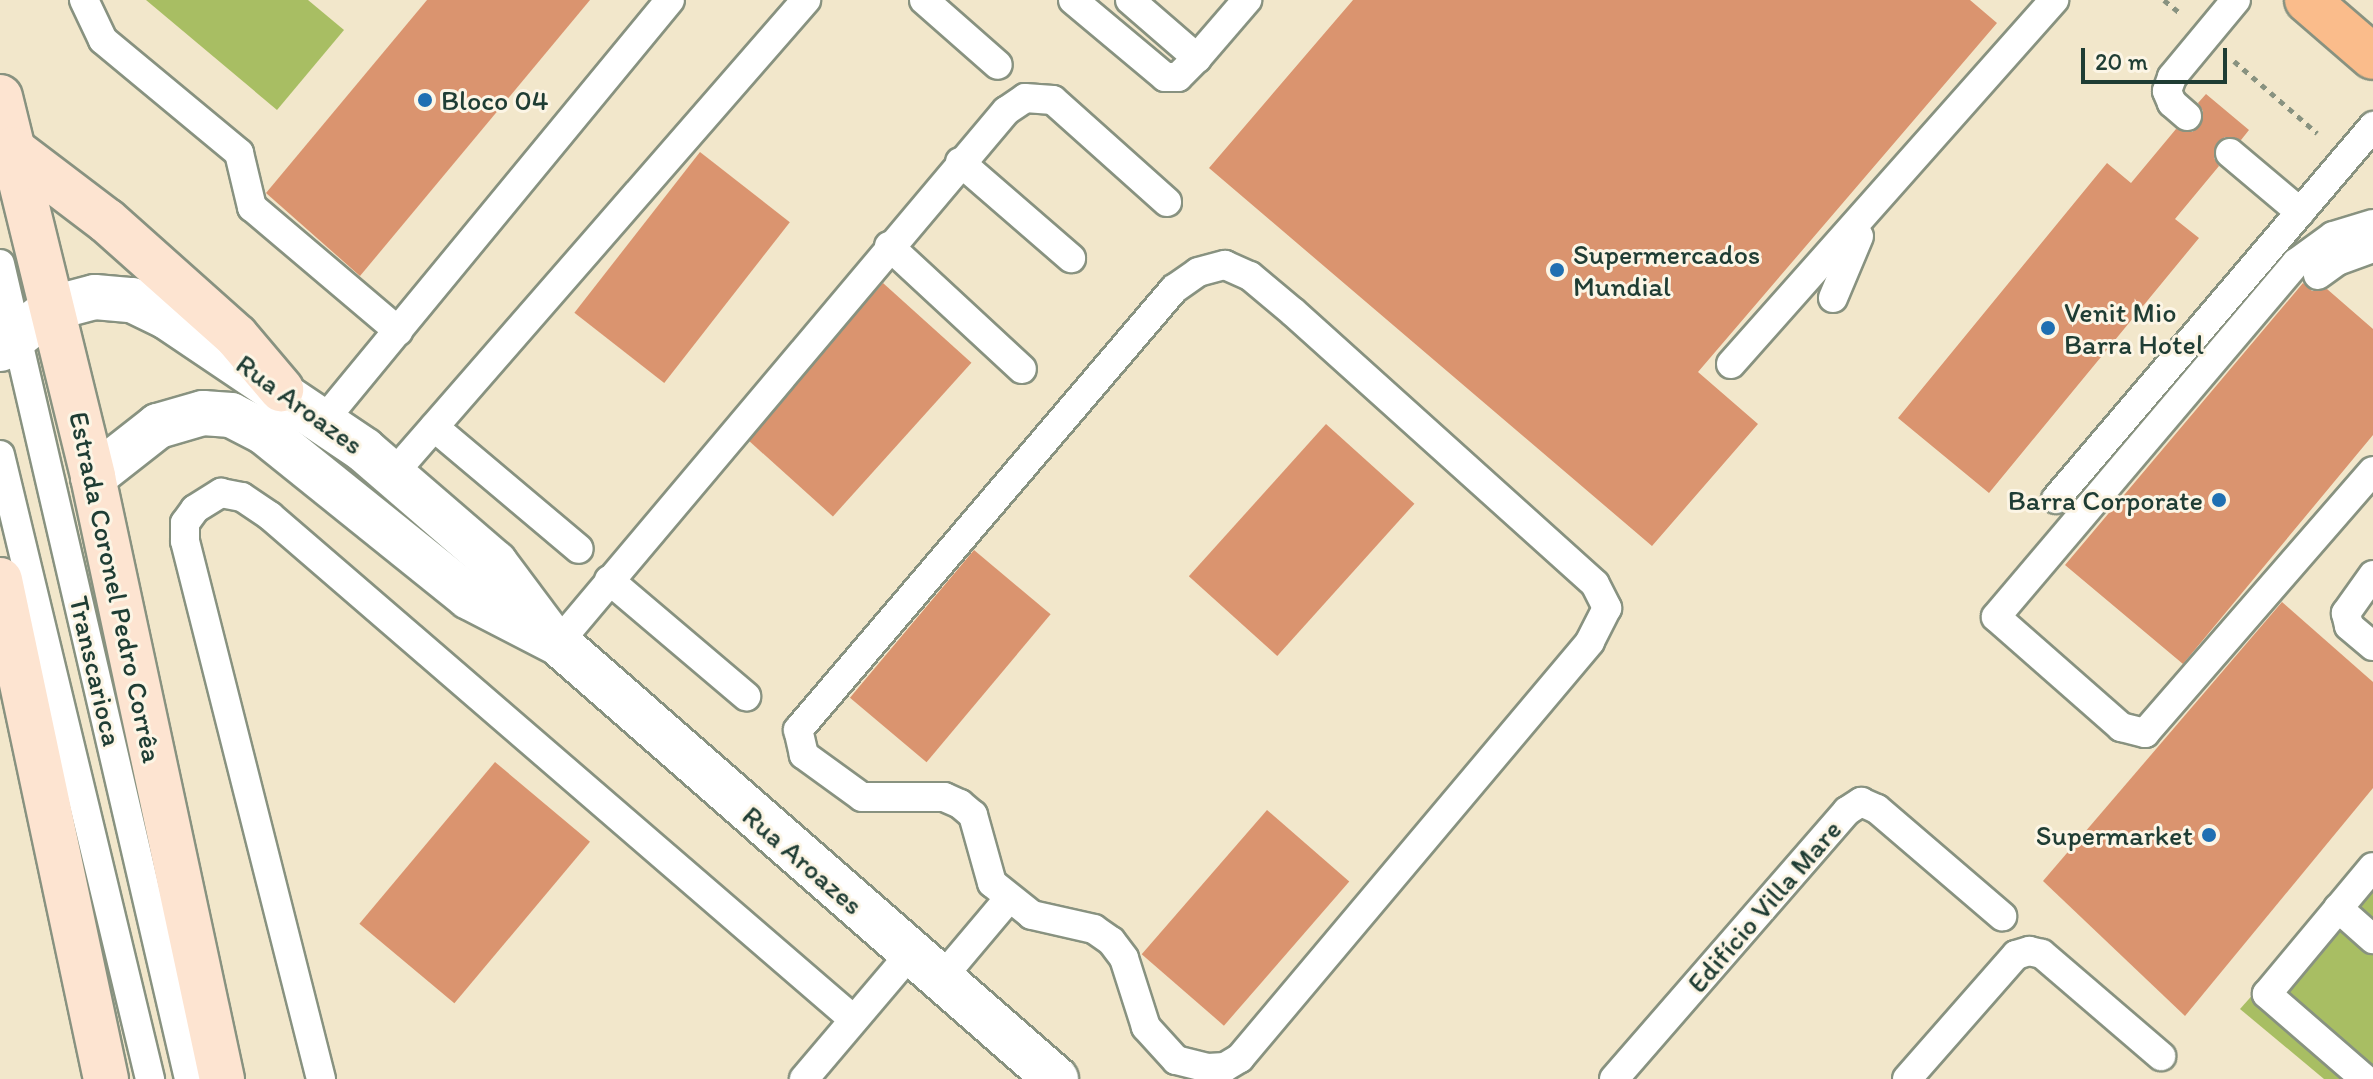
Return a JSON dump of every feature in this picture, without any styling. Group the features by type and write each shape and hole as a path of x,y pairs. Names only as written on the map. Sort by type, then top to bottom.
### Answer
{"main road":[{"path":"2307,0 2373,57"},
{"name":"Estrada Coronel Pedro Corrêa","path":"0,97 93,477 222,1079"},
{"path":"12,149 107,221 236,336 281,389"},
{"path":"0,580 106,1079"}],"street":[{"name":"Rua Aroazes","path":"8,341 53,308 95,297 132,300 281,389 393,474 495,563 554,641 1056,1079"},
{"name":"Rua Aroazes","path":"93,477 158,426 203,413 231,415 264,432 337,486 469,597 554,641"}],"lane":[{"path":"84,0 103,40 239,153 252,207 398,331"},
{"path":"324,420 670,0"},
{"path":"393,474 806,0"},
{"path":"924,0 998,65"},
{"path":"1073,0 1165,77 1178,77 1247,0"},
{"path":"1130,0 1197,58"},
{"path":"1731,364 2054,0"},
{"path":"2187,116 2172,103 2167,91 2236,0"},
{"path":"554,641 1006,111 1039,95 1053,100 1167,202"},
{"path":"2056,499 2373,126"},
{"path":"2230,153 2300,212"},
{"path":"960,162 1071,258"},
{"path":"1833,298 1873,206"},
{"path":"2373,224 2333,236 2296,263 1996,617 2121,727 2145,733 2373,471"},
{"path":"889,246 1022,369"},
{"path":"2318,275 2337,261 2373,248"},
{"name":"Transcarioca","path":"0,264 8,341 189,1079"},
{"path":"1225,265 1250,276 1293,312 1595,584 1605,599 1604,621 1250,1045 1225,1067 1190,1065 1165,1050 1146,1027 1124,958 1111,941 1094,929 1032,915 1009,898 992,883 973,815 960,804 944,797 862,797 804,755 798,730 1174,289 1198,272 1225,265"},
{"path":"434,427 579,549"},
{"name":"Transcarioca","path":"0,455 150,1079"},
{"path":"321,1079 185,541 185,523 195,509 221,493 242,497 270,516 854,1020"},
{"path":"2373,575 2346,613 2349,626 2373,646"},
{"path":"609,580 746,696"},
{"name":"Edifício Villa Mare","path":"1614,1079 1847,811 1861,802 1877,809 2002,916"},
{"path":"2365,1079 2267,994 2373,867"},
{"path":"804,1079 854,1020 1009,898"},
{"path":"2338,908 2373,939"},
{"path":"1907,1079 2016,955 2029,951 2042,954 2161,1056"}],"path":[{"path":"2164,0 2345,158"}],"green space":[{"path":"146,0 308,0 344,30 277,110"},
{"path":"2373,860 2373,1079 2324,1079 2240,1009"}],"building":[{"name":"Bloco 04","path":"427,0 590,0 360,276 266,193"},
{"name":"Supermercados Mundial","path":"1353,0 1970,0 1997,23 1698,372 1758,424 1652,546 1209,168"},
{"name":"Venit Mio Barra Hotel","path":"2206,94 2249,130 2241,140 2225,137 2217,143 2214,158 2219,166 2175,219 2199,238 1989,493 1898,418 2107,163 2131,183 2176,129 2192,132 2200,126 2203,111 2198,103"},
{"path":"700,152 790,222 664,383 574,313"},
{"path":"883,283 971,363 833,516 744,437"},
{"name":"Barra Corporate","path":"2303,283 2312,291 2327,289 2373,329 2373,435 2183,664 2065,565"},
{"path":"1326,424 1414,504 1277,656 1189,576"},
{"path":"974,550 1051,614 927,762 850,698"},
{"name":"Supermarket","path":"2282,602 2373,682 2373,788 2185,1016 2043,881"},
{"path":"495,762 590,842 454,1003 359,924"},
{"path":"1267,810 1349,882 1224,1026 1142,954"}],"place":[{"name":"Bloco 04","path":"425,100"},
{"name":"Supermercados Mundial","path":"1557,270"},
{"name":"Venit Mio Barra Hotel","path":"2048,328"},
{"name":"Barra Corporate","path":"2219,500"},
{"name":"Supermarket","path":"2209,835"}]}
